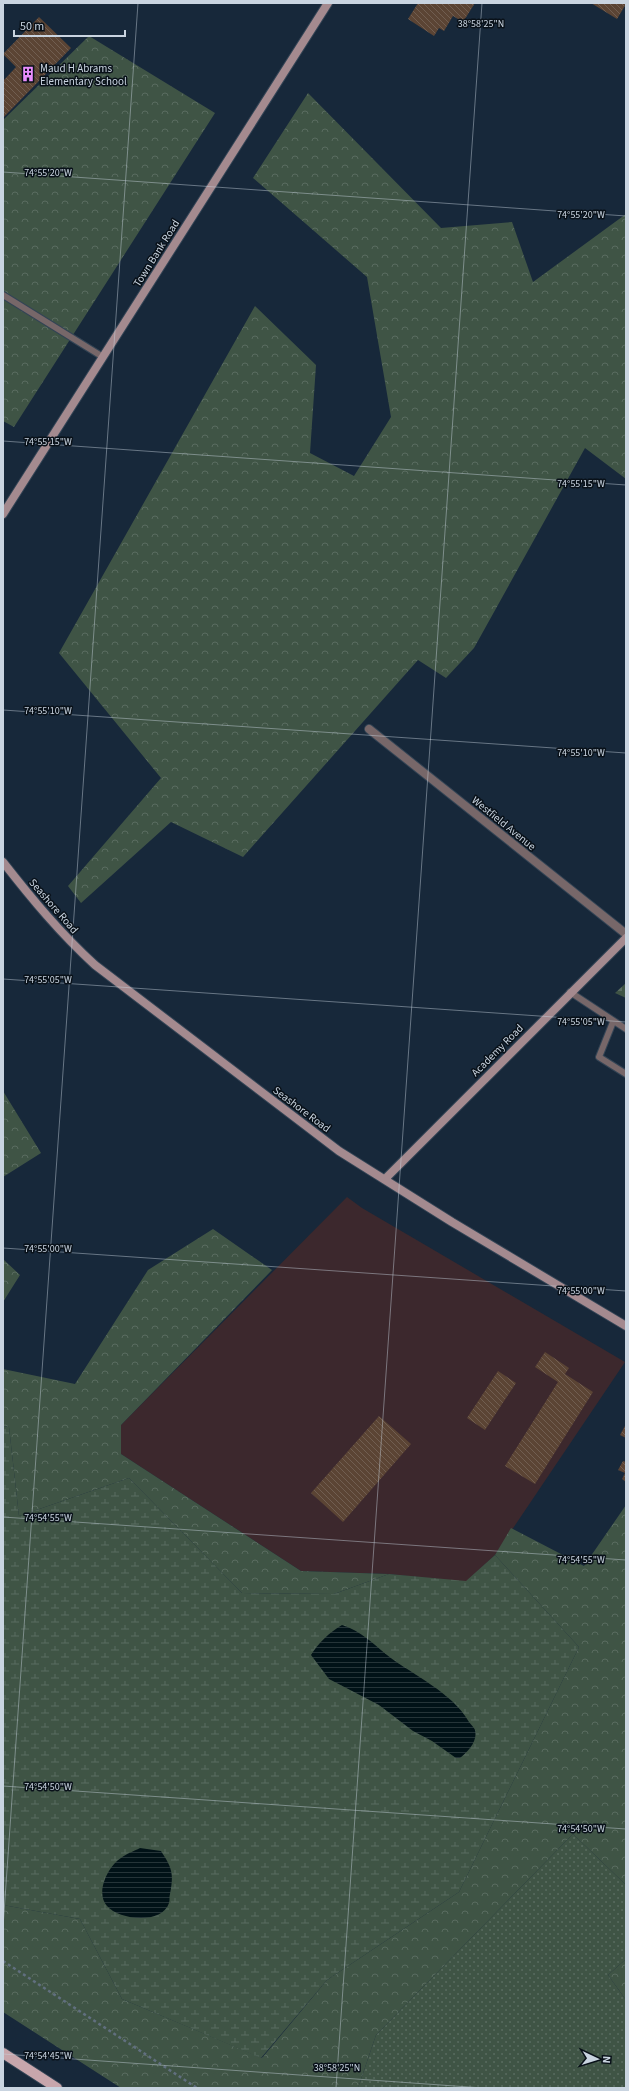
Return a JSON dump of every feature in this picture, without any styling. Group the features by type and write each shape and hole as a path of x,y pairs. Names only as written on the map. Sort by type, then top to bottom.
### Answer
{"main road":[{"path":"3,2053 57,2088"}],"street":[{"name":"Town Bank Road","path":"3,514 328,3"},
{"name":"Westfield Avenue","path":"368,729 626,934"},
{"name":"Seashore Road","path":"3,862 39,908 66,938 95,965 339,1151 452,1222 626,1326"},
{"name":"Academy Road","path":"385,1180 570,992 626,938"}],"lane":[{"path":"3,295 103,357"},
{"path":"570,992 613,1022 626,1029"},
{"path":"613,1022 599,1057 626,1074"}],"path":[{"path":"3,1961 196,2088"}],"shaded area":[{"path":"347,1197 362,1208 625,1362 495,1555 466,1582 389,1574 301,1571 121,1454 121,1425"},
{"path":"342,1625 361,1634 398,1663 443,1693 462,1711 474,1728 476,1734 472,1746 466,1753 460,1758 456,1758 432,1741 413,1731 379,1705 329,1679 311,1655 325,1638"},
{"path":"140,1848 161,1851 170,1867 172,1881 169,1902 165,1910 158,1915 140,1918 121,1915 113,1911 107,1906 102,1894 108,1873 116,1862"}],"green space":[{"path":"89,36 215,113 14,427 3,421 3,120"},
{"path":"308,93 441,228 512,222 533,282 626,214 626,479 585,448 474,648 446,678 418,660 243,857 171,822 81,903 68,886 161,778 59,653 255,306 316,365 310,453 354,476 391,417 367,277 253,178"},
{"path":"626,983 626,998 615,993"},
{"path":"3,1091 41,1153 3,1177"},
{"path":"213,1229 272,1270 121,1425 121,1454 301,1571 389,1574 334,1594 242,1593 129,1478 19,1516 9,1427 3,1426 3,1369 75,1384 148,1270"},
{"path":"3,1259 20,1275 3,1302"},
{"path":"3,1426 9,1427 19,1516 129,1478 242,1593 334,1594 389,1574 466,1581 495,1555 579,1647 459,1892 327,1980 261,2058 122,1999 80,1919 3,1905"},
{"path":"626,1505 626,1885 573,1834 376,2035 358,2088 121,2088 3,2012 3,1905 80,1919 122,1999 262,2058 327,1980 459,1892 579,1647 495,1555 511,1528 584,1566"},
{"path":"573,1834 626,1885 626,1959 608,1975 626,2000 626,2088 358,2088 376,2035"},
{"path":"626,1959 626,2000 608,1975"}],"building":[{"path":"418,3 475,3 463,22 453,16 444,31 439,28 434,36 408,19"},
{"path":"591,3 626,3 626,4 617,19"},
{"name":"Maud H Abrams Elementary School","path":"39,17 71,48 3,118 3,81 16,67 3,54"},
{"path":"545,1352 569,1368 565,1374 593,1392 535,1484 505,1466 558,1382 535,1367"},
{"path":"498,1371 516,1383 485,1430 467,1418"},
{"path":"379,1416 411,1444 343,1522 311,1493"},
{"path":"626,1424 626,1438 620,1435"},
{"path":"623,1461 626,1462 626,1482 622,1479 625,1473 618,1470"}],"place":[{"name":"Maud H Abrams Elementary School","path":"28,74"}]}
